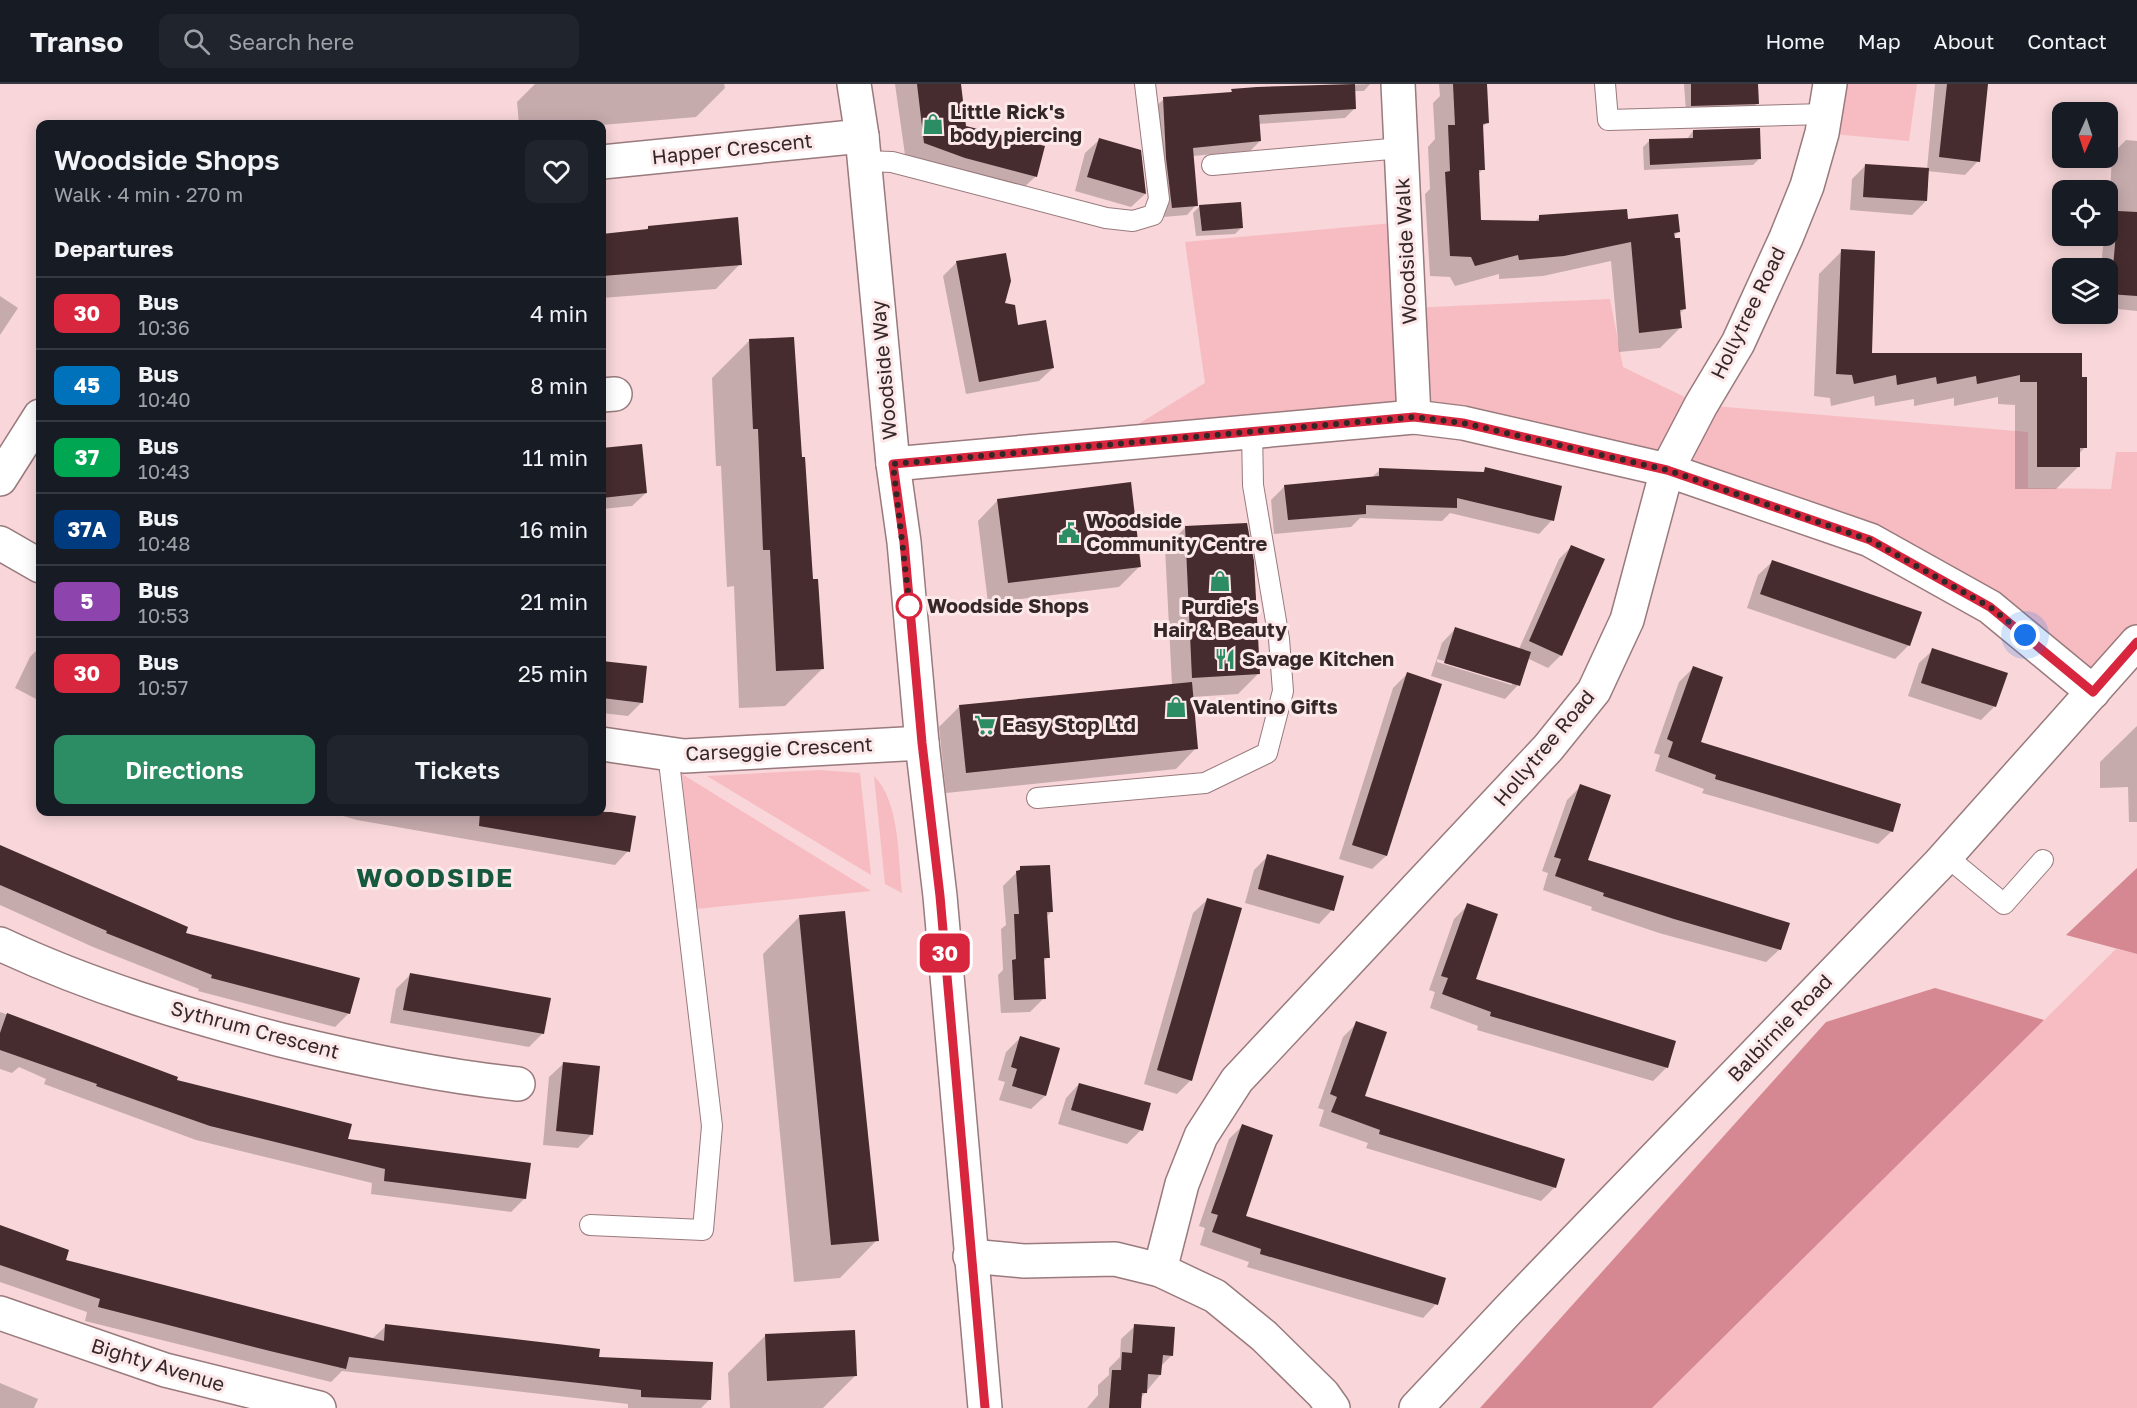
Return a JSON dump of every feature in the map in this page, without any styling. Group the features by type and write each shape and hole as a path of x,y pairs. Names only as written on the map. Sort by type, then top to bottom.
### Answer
{"street":[{"name":"Woodside Way","path":"854,84 863,148 893,464 904,542 922,743 940,896 985,1408"},
{"name":"Woodside Walk","path":"1398,84 1414,417"},
{"name":"Hollytree Road","path":"1160,1270 1182,1184 1201,1136 1237,1080 1548,748 1594,691 1627,620 1667,470 1701,405 1738,343 1764,289 1807,186 1828,99"},
{"name":"Happer Crescent","path":"606,162 863,148"},
{"path":"893,464 1414,417 1463,423 1667,470 1870,540 1990,607 2093,692"},
{"path":"0,479 36,422"},
{"path":"0,543 36,564"},
{"name":"Balbirnie Road","path":"1416,1408 1946,856 2137,642"},
{"name":"Carseggie Crescent","path":"606,745 684,756 922,743"},
{"name":"Sythrum Crescent","path":"0,944 115,991 222,1025 399,1067 458,1078 518,1084"},
{"path":"970,1256 1024,1261 1115,1260 1160,1270 1215,1296 1264,1336 1323,1394 1333,1408"},
{"name":"Bighty Avenue","path":"0,1314 165,1370 319,1408"}],"lane":[{"path":"863,148 892,162 1106,218 1133,221 1153,215 1159,199 1145,84"},
{"path":"1605,84 1608,120 1828,99"},
{"path":"1212,165 1401,148"},
{"path":"1037,798 1205,783 1267,753 1283,691 1279,639 1253,485 1252,430"},
{"path":"590,1225 704,1230 712,1126 668,753"},
{"path":"1946,856 2004,904 2043,860"}],"shaded area":[{"path":"1830,84 1917,84 1909,141 1822,133"},
{"path":"1404,222 1409,308 1610,299 1623,367 1701,405 2028,432 2028,488 2111,489 2116,452 2137,452 2137,642 2093,692 1870,540 1463,423 1106,444 1205,383 1185,242"},
{"path":"819,770 860,773 871,875 707,776"},
{"path":"682,774 871,891 696,909"},
{"path":"874,776 883,787 893,815 902,893 885,884"},
{"path":"2137,868 2137,954 2066,935"},
{"path":"2116,949 2137,954 2137,1408 1652,1408"},
{"path":"1935,988 2044,1020 1652,1408 1480,1408 1826,1022"}],"building":[{"path":"917,84 961,84 966,126 1045,146 1037,177 965,158 924,143"},
{"path":"1355,84 1356,109 1259,115 1261,141 1193,148 1198,206 1172,208 1166,158 1163,97 1232,92 1231,89 1257,87"},
{"path":"1453,84 1487,84 1489,123 1483,124 1485,170 1479,170 1481,220 1539,221 1539,215 1627,209 1628,219 1678,214 1680,232 1674,233 1675,238 1680,238 1686,309 1680,310 1682,328 1639,333 1631,242 1564,256 1519,260 1518,255 1475,266 1471,257 1450,256 1445,172 1450,171 1448,125 1455,125"},
{"path":"1691,84 1758,84 1759,104 1691,106"},
{"path":"1947,84 1988,84 1980,162 1939,157"},
{"path":"1760,128 1761,159 1650,165 1649,139 1693,138 1693,130"},
{"path":"1099,138 1141,150 1146,194 1087,177"},
{"path":"1865,164 1929,168 1927,201 1863,197"},
{"path":"1241,202 1243,228 1202,231 1199,205"},
{"path":"2118,211 2137,212 2137,296 2118,295 2118,258 2114,258 2115,246 2118,246"},
{"path":"738,217 742,265 606,276 606,234 648,229 648,226"},
{"path":"1841,249 1875,251 1872,353 2082,353 2082,377 2087,377 2087,448 2080,448 2080,467 2037,467 2037,382 2020,382 2020,375 1977,384 1976,376 1937,384 1936,377 1897,385 1896,375 1854,384 1852,375 1836,374"},
{"path":"1006,253 1011,281 1005,303 1015,305 1018,325 1046,320 1054,368 979,382 956,261"},
{"path":"794,337 813,579 818,579 824,669 776,671 770,550 763,550 758,429 753,429 749,339"},
{"path":"642,444 647,493 606,498 606,448"},
{"path":"1485,467 1562,486 1554,521 1457,498 1457,508 1366,505 1366,514 1288,520 1284,485 1379,476 1379,468 1484,472"},
{"name":"Woodside Community Centre","path":"1131,482 1141,567 1008,583 997,499"},
{"path":"1247,523 1254,561 1260,674 1192,678 1185,526"},
{"path":"1571,545 1605,559 1562,656 1529,641"},
{"path":"1772,560 1922,612 1910,646 1760,594"},
{"path":"1455,627 1531,652 1520,686 1444,663"},
{"path":"1932,648 2008,673 1996,707 1921,683"},
{"path":"606,661 647,666 643,703 606,698"},
{"path":"1693,666 1723,677 1701,742 1901,804 1893,832 1715,779 1716,775 1668,757 1673,742 1667,739"},
{"path":"1407,672 1442,684 1387,856 1352,845"},
{"path":"1192,682 1198,749 966,773 959,705"},
{"path":"1580,784 1611,795 1588,860 1790,923 1781,950 1603,896 1604,893 1555,876 1561,859 1554,857"},
{"path":"606,812 611,812 636,816 630,852 479,826 480,816 606,816"},
{"path":"0,845 188,927 186,933 360,978 350,1014 211,978 212,975 106,933 107,931 0,885"},
{"path":"1267,854 1344,876 1334,911 1258,889"},
{"path":"1050,865 1053,912 1047,912 1050,958 1044,958 1046,999 1014,1000 1012,960 1016,959 1014,914 1019,914 1016,871 1020,870 1020,866"},
{"path":"1207,898 1242,908 1192,1081 1157,1070"},
{"path":"1467,903 1498,914 1476,979 1676,1041 1668,1068 1490,1016 1491,1012 1442,994 1448,978 1441,976"},
{"path":"845,911 879,1241 831,1245 799,915"},
{"path":"410,973 551,998 544,1034 403,1010"},
{"path":"7,1013 178,1077 177,1080 352,1124 348,1139 531,1163 526,1199 384,1181 385,1169 210,1126 96,1086 97,1084 0,1050 0,1033"},
{"path":"1356,1021 1387,1032 1365,1096 1565,1159 1556,1188 1379,1134 1380,1130 1331,1112 1337,1097 1330,1094"},
{"path":"1020,1036 1060,1048 1046,1096 1012,1086 1017,1069 1011,1067"},
{"path":"563,1062 600,1066 593,1135 556,1131"},
{"path":"1079,1083 1151,1103 1143,1131 1071,1110"},
{"path":"1242,1124 1273,1135 1246,1216 1446,1278 1438,1305 1260,1254 1261,1249 1212,1232 1218,1215 1211,1213"},
{"path":"0,1225 69,1250 66,1260 384,1341 385,1324 600,1349 599,1357 713,1362 711,1400 641,1397 641,1390 349,1357 346,1369 274,1352 98,1307 100,1299 0,1265"},
{"path":"1134,1324 1175,1327 1173,1356 1163,1355 1161,1375 1148,1374 1147,1393 1142,1393 1141,1408 1109,1408 1112,1370 1121,1370 1122,1352 1132,1353"},
{"path":"855,1330 857,1376 767,1381 765,1334"}],"bus line":[{"name":"30","path":"985,1408 940,896 922,743 904,542 893,464 1414,417 1463,423 1667,470 1870,540 1990,607 2093,692 2137,642"}],"place":[{"name":"Little Rick's body piercing","path":"933,124"},
{"name":"Woodside Community Centre","path":"1069,533"},
{"name":"Purdie's Hair & Beauty","path":"1220,581"},
{"name":"Woodside Shops","path":"909,606"},
{"name":"Savage Kitchen","path":"1225,659"},
{"name":"Valentino Gifts","path":"1176,707"},
{"name":"Easy Stop Ltd","path":"985,725"}],"district":[{"name":"WOODSIDE","path":"435,878"}],"route":[{"path":"909,606 910,609 904,542 893,464 1414,417 1463,423 1667,470 1870,540 1990,607 2025,635"}]}
